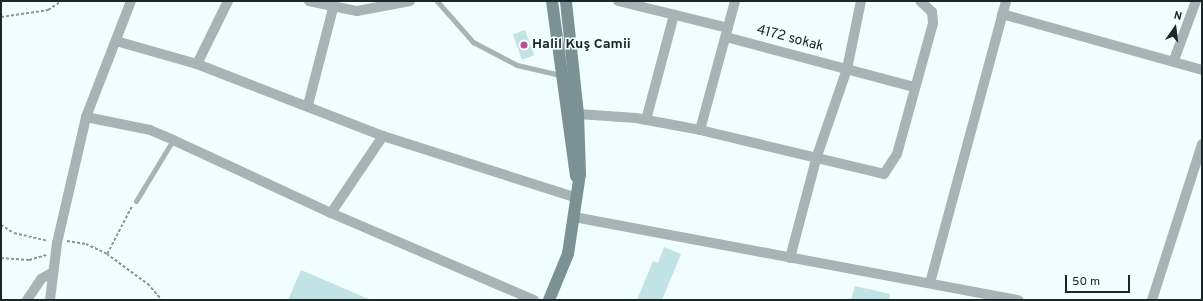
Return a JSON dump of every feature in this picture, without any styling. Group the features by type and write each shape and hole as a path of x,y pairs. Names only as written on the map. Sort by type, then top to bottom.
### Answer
{"main road":[{"path":"552,1 560,74 578,192"},
{"path":"549,300 564,269 578,192 578,114 566,1"}],"street":[{"path":"50,300 57,243 86,117 131,1"},
{"path":"197,64 228,1"},
{"path":"309,1 333,8 373,10 410,1"},
{"name":"4172 sokak","path":"618,1 674,16 914,88"},
{"path":"700,130 736,1"},
{"path":"790,258 817,156 847,69 861,1"},
{"path":"578,114 646,120 700,130 817,156 867,173 889,172 933,23 932,12 920,1"},
{"path":"930,283 1006,1"},
{"path":"1174,60 1196,1"},
{"path":"308,105 333,8"},
{"path":"1002,14 1174,60 1202,70"},
{"path":"646,120 674,16"},
{"path":"116,41 197,64 308,105 383,136 578,192"},
{"path":"86,117 150,130 331,213 534,300"},
{"path":"331,213 383,136"},
{"path":"1152,300 1202,144"},
{"path":"574,218 1018,300"},
{"path":"27,300 41,279 53,272"}],"lane":[{"path":"437,1 473,42 517,65 560,74"},
{"path":"136,201 173,140"}],"path":[{"path":"1,17 48,10 62,1"},
{"path":"107,254 136,201"},
{"path":"1,225 14,233 57,243 78,242 107,254 148,284 162,300"},
{"path":"1,258 29,260 46,255 57,243"}],"building":[{"name":"Halil Kuş Camii","path":"525,30 534,55 522,60 513,34"},
{"path":"664,247 681,254 662,300 637,300 653,261 658,263"},
{"path":"301,270 371,300 288,300"},
{"path":"855,286 890,294 889,300 851,300"}],"place":[{"name":"Halil Kuş Camii","path":"524,45"}]}
